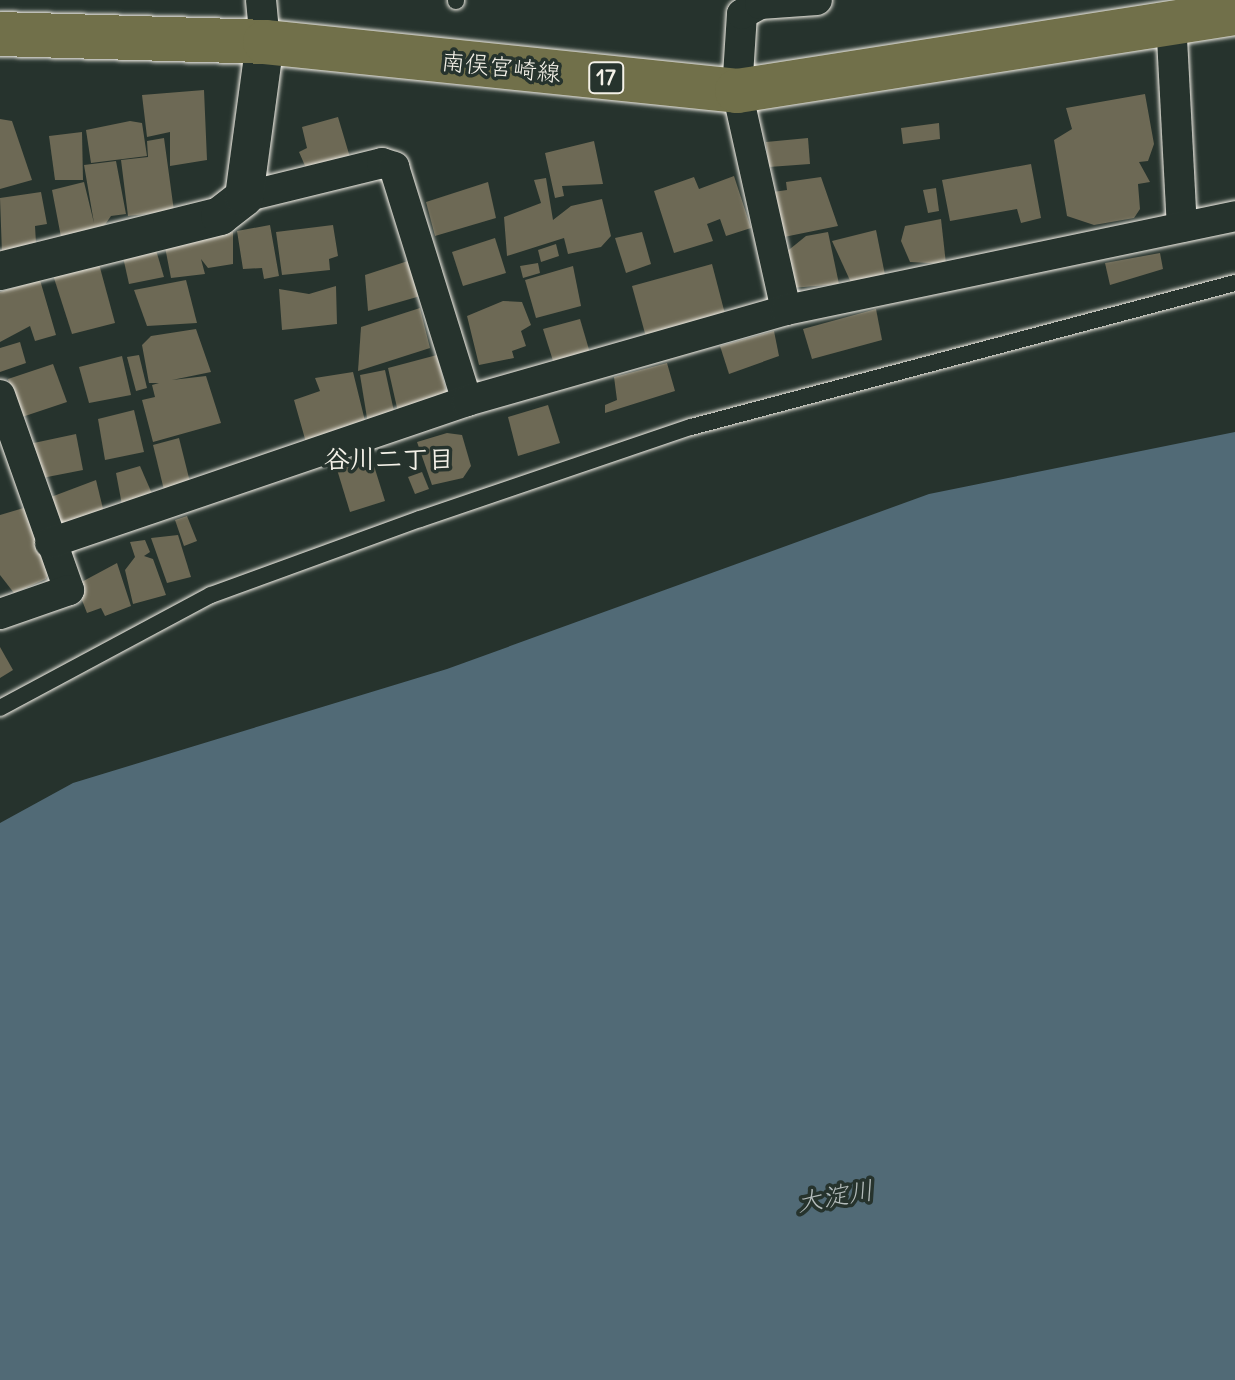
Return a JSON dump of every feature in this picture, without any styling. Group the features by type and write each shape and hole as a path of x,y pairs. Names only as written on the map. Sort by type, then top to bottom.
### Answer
{"main road":[{"name":"南俣宮崎線","path":"0,34 263,21 737,91 1207,12"}],"street":[{"path":"786,310 737,91 742,14 760,4 817,0"},
{"path":"1182,227 1207,12"},
{"path":"244,197 263,21"},
{"path":"0,271 220,216 244,197 382,163 394,167 467,401"},
{"path":"50,543 467,401 786,310 1235,216"},
{"path":"0,395 69,590 0,614"}],"lane":[{"path":"0,708 211,595 435,514 691,427 1235,283"}],"water":[{"name":"大淀川","path":"1235,432 1235,1380 0,1380 0,823 73,783 447,669 929,494"}],"building":[{"path":"204,90 207,160 170,166 170,132 147,137 142,95"},
{"path":"1145,94 1154,144 1148,161 1139,162 1150,182 1138,184 1140,209 1134,218 1094,225 1067,216 1054,140 1072,129 1066,108"},
{"path":"338,117 352,164 309,175 299,152 307,148 302,127"},
{"path":"0,119 12,121 32,180 0,189"},
{"path":"130,121 142,123 147,156 91,163 86,130"},
{"path":"939,123 940,139 903,144 901,128"},
{"path":"82,132 83,180 55,180 49,136"},
{"path":"164,138 174,211 128,216 121,160 148,157 147,141"},
{"path":"808,138 810,164 769,167 766,142"},
{"path":"594,141 603,184 562,186 564,196 555,198 545,153"},
{"path":"116,161 126,214 111,216 102,229 61,237 52,190 84,182 94,223 84,165"},
{"path":"1031,164 1041,218 1021,223 1017,209 950,221 942,180"},
{"path":"734,176 751,228 726,236 720,219 707,224 713,241 674,253 654,191 694,177 699,189"},
{"path":"821,177 838,226 784,237 773,192 787,190 786,182"},
{"path":"546,178 553,220 571,206 602,199 611,236 601,247 568,254 564,238 507,256 504,217 541,203 534,180"},
{"path":"488,182 496,218 435,236 426,202"},
{"path":"936,188 939,211 928,213 923,190"},
{"path":"41,192 47,224 35,226 36,243 2,254 0,198"},
{"path":"941,219 946,264 910,262 901,241 905,226"},
{"path":"270,225 279,276 264,279 262,268 243,269 237,231"},
{"path":"333,225 338,256 329,259 330,270 282,275 276,232"},
{"path":"876,230 886,280 853,287 832,241"},
{"path":"233,232 233,264 208,268 201,259 205,274 171,278 165,247"},
{"path":"642,232 651,264 626,273 615,238"},
{"path":"828,232 839,284 792,288 785,253 806,236"},
{"path":"495,238 506,273 463,286 452,252"},
{"path":"556,244 559,256 541,262 538,250"},
{"path":"156,250 164,277 129,284 123,257"},
{"path":"1160,253 1163,269 1110,285 1105,263"},
{"path":"414,259 424,295 368,311 365,275"},
{"path":"538,263 540,273 523,278 520,266"},
{"path":"99,264 115,323 72,334 53,275"},
{"path":"712,264 725,314 646,337 632,286"},
{"path":"573,266 581,306 536,318 525,280"},
{"path":"40,280 56,335 35,341 30,326 0,342 0,292"},
{"path":"186,280 197,323 147,326 134,290"},
{"path":"336,286 337,324 282,330 279,289 309,294"},
{"path":"503,301 522,302 531,325 521,331 526,346 512,351 514,358 479,365 467,316"},
{"path":"420,308 430,348 358,371 361,327"},
{"path":"876,309 882,340 812,359 803,329"},
{"path":"580,319 590,353 554,364 543,329"},
{"path":"196,329 211,372 172,380 206,376 221,423 153,442 142,400 155,397 152,385 159,383 149,383 142,345 151,336"},
{"path":"774,331 779,356 729,374 720,346"},
{"path":"20,342 26,363 0,372 0,348"},
{"path":"139,355 147,388 136,391 127,357"},
{"path":"437,355 448,398 398,412 388,368"},
{"path":"122,356 131,395 89,403 79,367"},
{"path":"667,363 675,391 605,413 605,405 617,400 614,377"},
{"path":"53,364 67,402 22,417 8,379"},
{"path":"385,370 395,416 368,424 360,375"},
{"path":"353,372 367,429 307,446 294,400 320,391 315,378"},
{"path":"548,405 560,443 518,456 508,417"},
{"path":"134,410 144,452 105,460 98,419"},
{"path":"447,433 462,435 471,466 463,478 432,485 417,442"},
{"path":"76,434 83,470 37,479 29,444"},
{"path":"179,438 191,486 165,494 153,445"},
{"path":"370,453 385,501 350,512 335,463"},
{"path":"140,466 153,496 122,505 116,473"},
{"path":"422,472 429,489 415,494 408,477"},
{"path":"96,480 105,517 59,530 51,497"},
{"path":"27,507 50,569 46,579 14,593 0,575 0,515"},
{"path":"187,516 197,541 184,546 175,520"},
{"path":"178,535 191,577 167,583 151,538"},
{"path":"145,540 150,552 144,556 153,559 166,595 133,604 125,570 135,557 130,542"},
{"path":"117,563 131,606 105,616 101,608 87,613 76,585"},
{"path":"0,647 13,670 0,678"}],"district":[{"name":"谷川二丁目","path":"389,459"}]}
